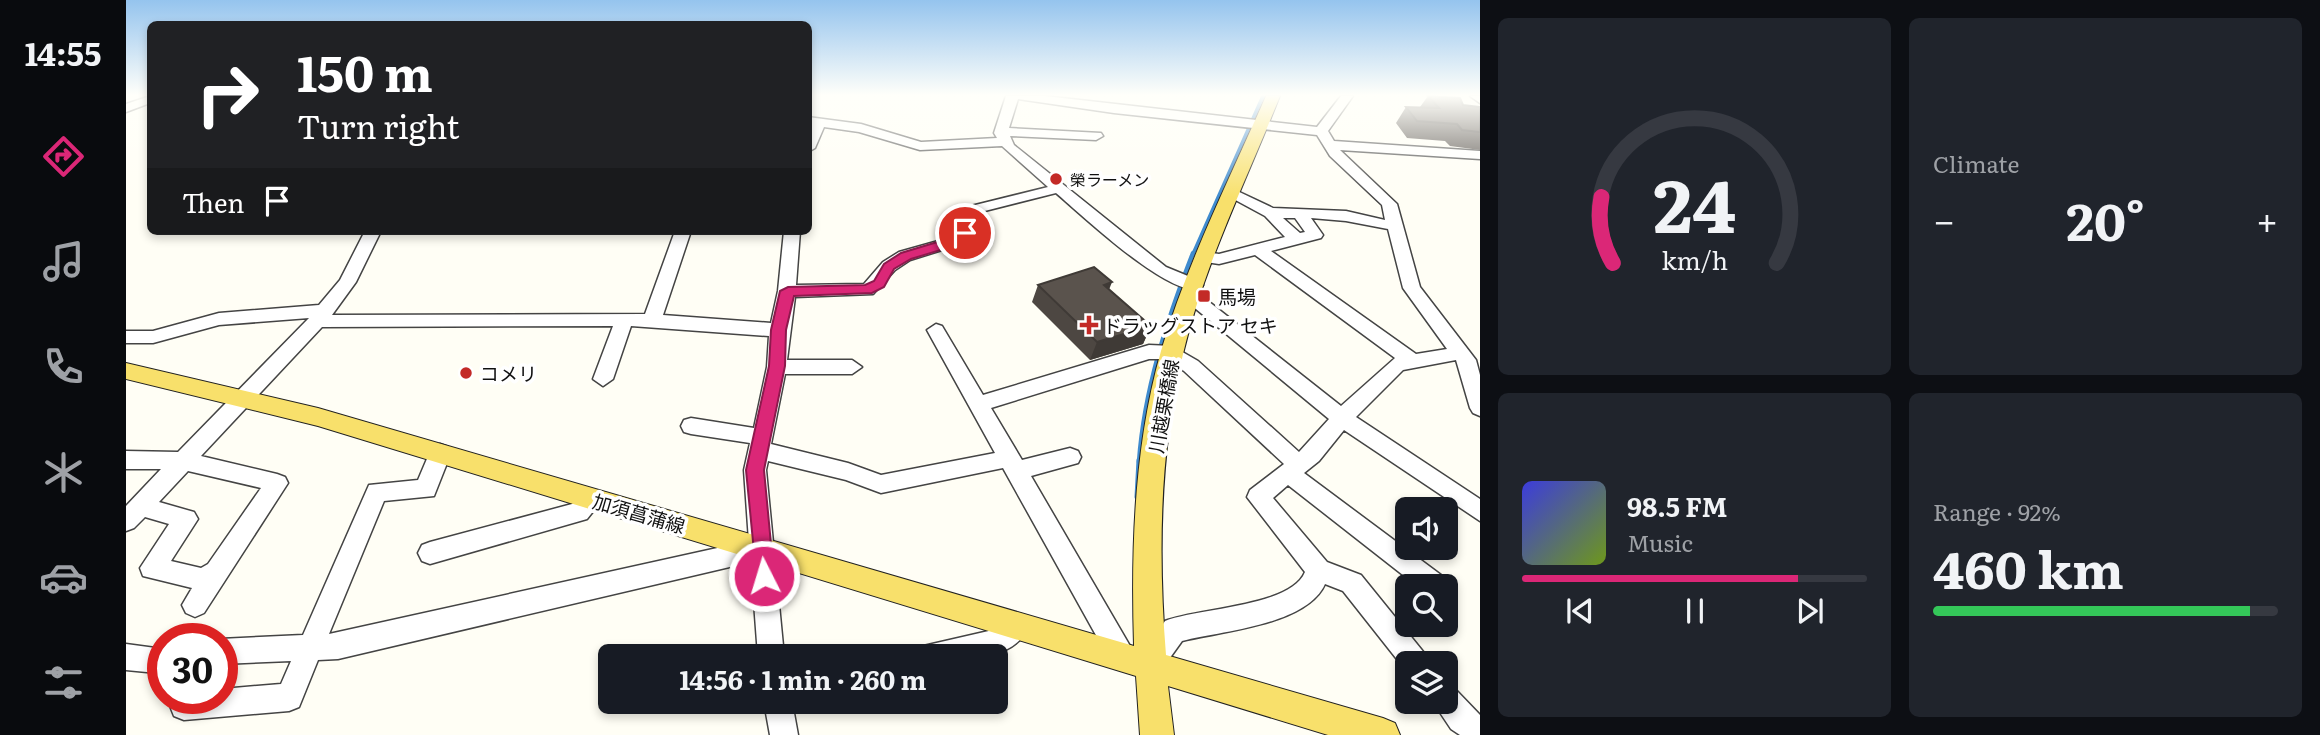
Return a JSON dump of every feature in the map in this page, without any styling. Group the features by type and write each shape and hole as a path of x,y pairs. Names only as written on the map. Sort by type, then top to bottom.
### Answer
{"main road":[{"name":"川越栗橋線","path":"1157,735 1135,660 1160,411 1172,353 1192,292 1259,130"},
{"name":"加須菖蒲線","path":"126,372 246,397 440,453 1383,735"}],"street":[{"path":"869,130 920,146 1003,137 1096,136"},
{"path":"1003,137 1004,130"},
{"path":"1287,130 1325,138 1480,155"},
{"path":"1325,138 1329,130"},
{"path":"1003,137 1056,188 1160,271 1192,292 1202,304 1342,418 1480,511"},
{"path":"1325,138 1389,204 1412,288 1469,358 1480,408"},
{"path":"788,291 867,290 879,284 889,267 906,256 962,239 965,233 960,215 964,212 1056,188"},
{"path":"1233,192 1270,213 1296,239"},
{"path":"1270,213 1346,216 1394,226"},
{"path":"1205,257 1219,259 1315,235 1300,213"},
{"path":"133,513 321,316 347,282 371,235"},
{"path":"652,320 682,235"},
{"path":"770,644 755,470 777,366 779,330 788,291 792,235"},
{"path":"1259,250 1413,361"},
{"path":"126,337 153,337 219,319 321,316 652,320 779,330"},
{"path":"603,379 624,320"},
{"path":"936,330 1011,465 1135,660 1174,630 1228,616 1278,609 1309,592 1318,570"},
{"path":"976,405 1149,352 1172,353 1191,366 1292,468 1421,574"},
{"path":"1406,651 1352,583 1318,570 1258,497 1311,455 1342,418 1397,364 1469,358"},
{"path":"777,366 852,367"},
{"path":"691,426 761,444 881,484 1070,457"},
{"path":"238,701 289,697 377,492 426,489 440,453"},
{"path":"126,460 184,461 277,483 217,572 202,579 152,568 186,519 133,513"},
{"path":"430,553 579,512 592,499"},
{"path":"238,650 312,644 338,646 762,549"},
{"path":"195,605 211,581 209,576"},
{"path":"986,644 1000,641 1017,625"},
{"path":"127,657 147,659"},
{"path":"780,714 784,735"},
{"path":"1457,714 1480,732"}],"building":[{"path":"1094,267 1112,282 1104,285 1151,326 1097,342 1038,285"}],"waterway":[{"path":"1193,254 1248,130"},
{"path":"1139,462 1151,382 1174,304 1193,253"},
{"path":"1137,497 1139,460"}],"place":[{"name":"榮ラーメン","path":"1056,179"},
{"name":"馬場","path":"1204,296"},
{"name":"ドラッグストア セキ","path":"1089,325"},
{"name":"コメリ","path":"466,373"}],"route":[{"path":"764,576 755,470 777,366 779,330 788,291 867,290 879,284 889,267 906,256 962,239 965,233"}]}
